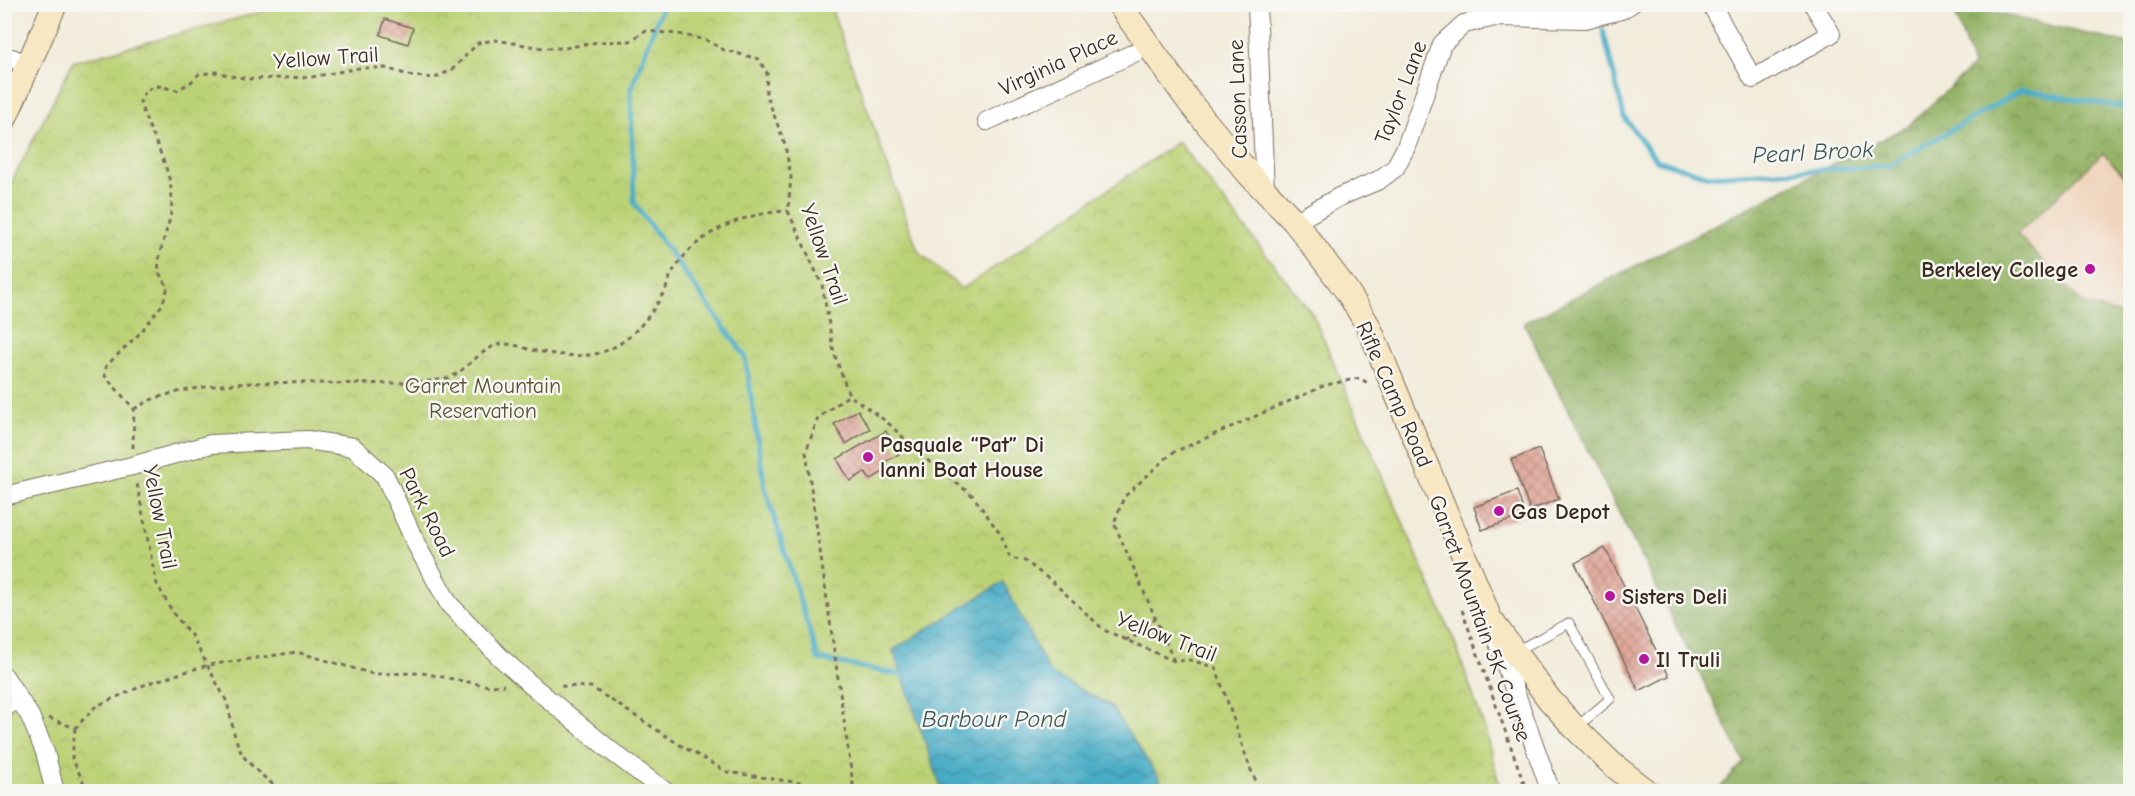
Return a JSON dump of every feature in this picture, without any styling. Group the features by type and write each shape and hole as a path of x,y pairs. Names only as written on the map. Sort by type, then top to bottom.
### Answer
{"street":[{"path":"4,120 55,4"},
{"name":"Rifle Camp Road","path":"1119,4 1190,103 1264,191 1295,222 1347,291 1369,327 1490,619 1549,699 1575,728 1613,765 1648,792"},
{"name":"Casson Lane","path":"1257,4 1264,191"},
{"name":"Taylor Lane","path":"1295,222 1339,197 1379,180 1395,168 1406,147 1442,44 1464,24 1495,17 1585,19 1621,10 1631,4"},
{"path":"1711,4 1753,79 1831,34 1813,4"},
{"name":"Virginia Place","path":"987,121 1149,46"},
{"path":"4,58 12,58 28,65"},
{"name":"Park Road","path":"4,496 132,466 211,444 307,440 353,447 385,476 417,546 449,604 500,657 530,684 610,751 666,792"},
{"path":"1490,619 1551,792"},
{"path":"4,675 25,708 45,752 55,792"}],"lane":[{"path":"1514,652 1569,623 1610,699 1575,728"},
{"path":"4,715 25,708"}],"path":[{"name":"Yellow Trail","path":"282,792 242,755 235,737 227,702 191,635 173,614 156,582 141,500 132,466 134,409 105,376 106,366 140,333 162,305 168,287 159,270 172,210 170,183 159,148 145,120 140,102 146,90 158,86 177,90 190,83 199,74 217,72 250,79 303,77 359,68 385,68 412,76 435,78 453,69 478,43 496,40 543,48 565,48 598,42 630,41 645,31 678,34 706,40 724,50 759,59 767,73 766,93 785,145 790,177 788,211 822,285 834,353 849,395 887,422 926,459 973,496 1001,535 1010,558 1025,561 1054,583 1104,630 1174,661 1191,660 1216,668 1250,768 1261,792"},
{"path":"134,409 157,397 213,386 286,381 396,382 448,378 488,350 503,343 564,355 596,354 621,343 646,321 665,290 672,272 691,249 717,228 747,216 788,211"},
{"path":"1174,661 1114,523 1124,496 1172,453 1326,385 1360,378 1374,387"},
{"path":"88,792 72,758 75,728 96,706 149,683 208,665 297,652 373,674 422,673 489,686 530,684 591,687 680,745 727,772 854,791 806,452 818,418 849,395"},
{"name":"Garret Mountain 5K Course","path":"1461,608 1527,792"},
{"path":"1125,640 1147,632 1155,618"},
{"path":"25,708 75,728"}],"shaded area":[{"name":"Berkeley College","path":"2103,153 2130,182 2130,317 2083,304 2017,234"}],"green space":[{"name":"Garret Mountain Reservation","path":"288,5 830,5 918,251 962,289 1178,142 1313,315 1455,643 1485,730 1501,791 5,791 4,197 73,62"},
{"path":"1952,5 1962,5 2130,44 2130,182 2103,153 2017,234 2083,304 2130,317 2130,791 1717,791 1744,762 1524,323 1908,126 1973,66"}],"water":[{"name":"Barbour Pond","path":"1003,582 1050,673 1110,705 1168,791 945,792 942,790 893,650"}],"building":[{"path":"385,19 413,28 408,44 380,35"},
{"path":"858,410 870,429 846,444 834,424"},
{"name":"Pasquale “Pat” Di lanni Boat House","path":"886,431 899,454 885,462 888,469 870,480 865,472 850,481 837,459"},
{"path":"1539,449 1559,499 1530,510 1511,460"},
{"name":"Gas Depot","path":"1517,491 1525,515 1482,530 1474,507"},
{"path":"1605,548 1669,676 1639,691 1575,563"}],"waterway":[{"path":"663,4 631,89 634,203 745,356 765,488 818,659 902,675"},
{"name":"Pearl Brook","path":"1603,30 1624,117 1656,160 1708,176 1888,166 2022,90 2122,107 2130,103"}],"place":[{"name":"Berkeley College","path":"2090,269"},
{"name":"Pasquale “Pat” Di lanni Boat House","path":"868,457"},
{"name":"Gas Depot","path":"1499,511"},
{"name":"Sisters Deli","path":"1610,596"},
{"name":"Il Truli","path":"1644,659"}]}
